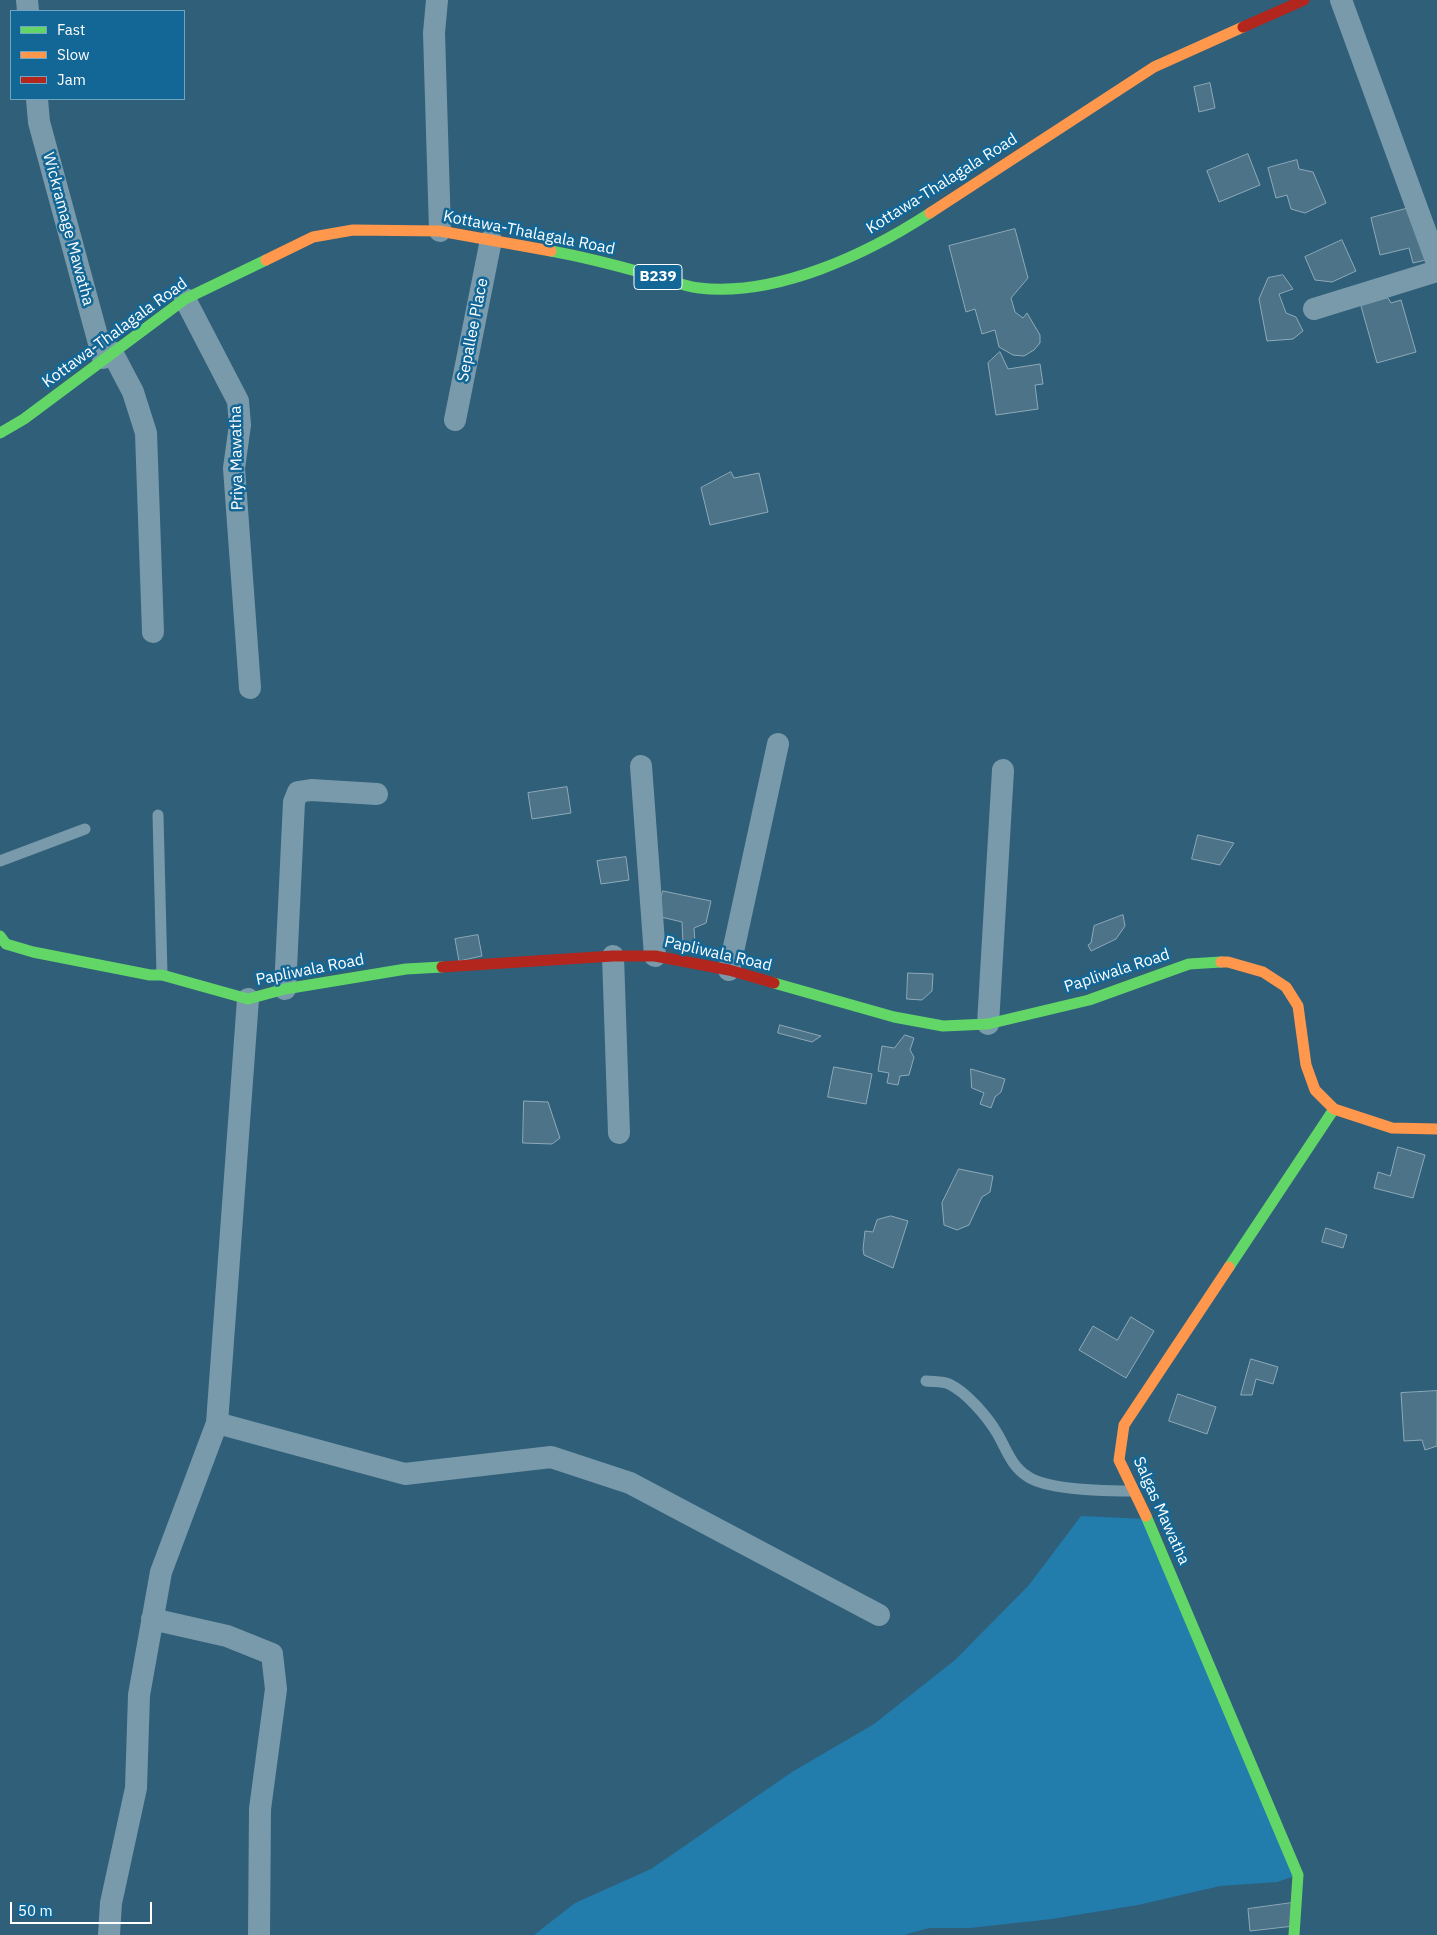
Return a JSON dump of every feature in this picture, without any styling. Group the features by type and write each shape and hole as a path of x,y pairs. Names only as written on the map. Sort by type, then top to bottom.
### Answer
{"street":[{"path":"437,0 434,33 440,231"},
{"name":"Kottawa-Thalagala Road","path":"0,433 24,419 185,299 314,237 353,230 440,231 592,258 698,288 742,289 810,273 890,239 1154,67 1304,0"},
{"path":"1341,0 1437,263"},
{"name":"Wickramage Mawatha","path":"37,100 39,122 108,355 133,392 146,433 153,632"},
{"name":"Sepallee Place","path":"455,420 491,240"},
{"path":"1314,309 1437,271"},
{"name":"Priya Mawatha","path":"185,299 238,401 240,425 234,468 250,688"},
{"path":"729,970 778,744"},
{"path":"640,766 655,956"},
{"path":"988,1024 1004,770"},
{"path":"285,989 294,802 298,792 311,790 377,794"},
{"name":"Papliwala Road","path":"2,943 33,952 150,975 162,975 248,998 285,989 406,969 613,956 655,956 729,970 894,1017 943,1026 988,1024 1089,1000 1189,964 1228,962 1263,972 1286,987 1298,1006 1306,1065 1309,1074 1316,1090 1334,1109"},
{"path":"613,956 619,1133"},
{"path":"109,1935 111,1903 136,1788 139,1695 161,1572 217,1423 248,998"},
{"path":"1334,1109 1392,1128 1437,1129"},
{"name":"Salgas Mawatha","path":"1294,1935 1298,1875 1119,1460 1124,1425 1334,1109"},
{"path":"217,1423 405,1474 551,1458 630,1483 879,1615"},
{"path":"152,1619 226,1636 272,1654 276,1689 260,1809 259,1935"}],"lane":[{"path":"158,815 162,975"},
{"path":"0,861 84,829"},
{"path":"926,1381 948,1384 977,1406 997,1432 1011,1461 1027,1477 1055,1485 1102,1491 1134,1491"}],"shaded area":[{"path":"1081,1516 1147,1519 1298,1875 1277,1882 1220,1886 1138,1905 1052,1919 970,1928 929,1928 904,1935 534,1935 575,1903 651,1869 792,1772 874,1724 955,1660 1029,1585"}],"building":[{"path":"1210,83 1215,108 1199,112 1194,87"},
{"path":"1248,154 1260,185 1219,202 1207,171"},
{"path":"1297,160 1299,169 1313,172 1326,203 1305,213 1291,209 1287,195 1276,198 1268,168"},
{"path":"1417,206 1430,259 1413,263 1409,248 1380,255 1371,218"},
{"path":"1015,229 1028,278 1011,298 1015,312 1023,318 1027,313 1040,335 1040,343 1034,350 1024,356 1013,355 999,347 995,330 982,334 975,309 966,312 949,246"},
{"path":"1342,240 1356,271 1332,282 1315,280 1305,257"},
{"path":"1283,275 1293,289 1279,294 1286,313 1296,317 1303,331 1293,339 1267,341 1259,299 1268,278"},
{"path":"1388,298 1391,303 1401,300 1416,352 1377,363 1361,306"},
{"path":"1000,352 1008,369 1040,364 1043,384 1035,385 1038,409 996,415 988,363"},
{"path":"731,472 734,478 759,473 768,512 710,525 701,488"},
{"path":"567,787 571,813 532,819 528,793"},
{"path":"1198,835 1234,843 1220,865 1192,859"},
{"path":"626,857 629,880 601,884 597,861"},
{"path":"663,891 711,901 706,923 694,928 695,942 683,943 682,922 657,916"},
{"path":"1123,915 1125,926 1116,939 1091,951 1088,945 1091,943 1094,926"},
{"path":"478,935 482,956 459,961 455,939"},
{"path":"908,973 933,974 932,991 922,1000 907,999"},
{"path":"780,1025 821,1036 812,1042 778,1033"},
{"path":"905,1035 914,1038 910,1050 914,1057 909,1075 900,1076 898,1085 887,1083 889,1073 878,1071 882,1046 894,1048"},
{"path":"834,1067 872,1074 866,1104 828,1097"},
{"path":"971,1069 1005,1079 1001,1092 995,1097 991,1108 980,1104 984,1093 972,1088"},
{"path":"524,1101 548,1102 560,1138 552,1144 523,1143"},
{"path":"1398,1147 1425,1155 1413,1198 1374,1188 1378,1172 1390,1176"},
{"path":"959,1169 993,1176 990,1192 982,1197 969,1225 957,1230 944,1225 942,1203"},
{"path":"891,1216 908,1221 893,1268 864,1255 863,1249 865,1231 873,1232 877,1220"},
{"path":"1326,1228 1347,1235 1343,1248 1322,1242"},
{"path":"1131,1317 1154,1331 1126,1378 1079,1350 1093,1326 1117,1340"},
{"path":"1251,1359 1278,1367 1273,1384 1256,1379 1252,1395 1241,1395"},
{"path":"1437,1391 1437,1446 1425,1450 1422,1440 1404,1441 1401,1393"},
{"path":"1178,1394 1216,1407 1207,1434 1169,1421"},
{"path":"1292,1903 1294,1926 1250,1931 1248,1909"}],"traffic: fast":[{"path":"551,251 611,264 693,287 729,289 759,286 790,279 850,257 930,213"},
{"path":"0,433 24,419 185,299 266,260"},
{"path":"0,936 6,944 33,952 150,975 162,975 248,999 285,989 406,969 442,967"},
{"path":"774,983 894,1017 943,1026 988,1024 1089,1000 1189,964 1221,962"},
{"path":"1229,1267 1334,1109"},
{"path":"1146,1516 1298,1875 1294,1935"}],"traffic: slow":[{"path":"930,213 1154,67 1243,27"},
{"path":"266,260 313,237 353,230 440,231 551,251"},
{"path":"1221,962 1228,962 1263,972 1286,987 1298,1006 1306,1065 1315,1090 1334,1109 1392,1128 1437,1129"},
{"path":"1146,1516 1119,1460 1124,1425 1229,1267"}],"traffic: jam":[{"path":"1243,27 1304,0"},
{"path":"442,967 613,956 655,956 729,970 774,983"}]}
